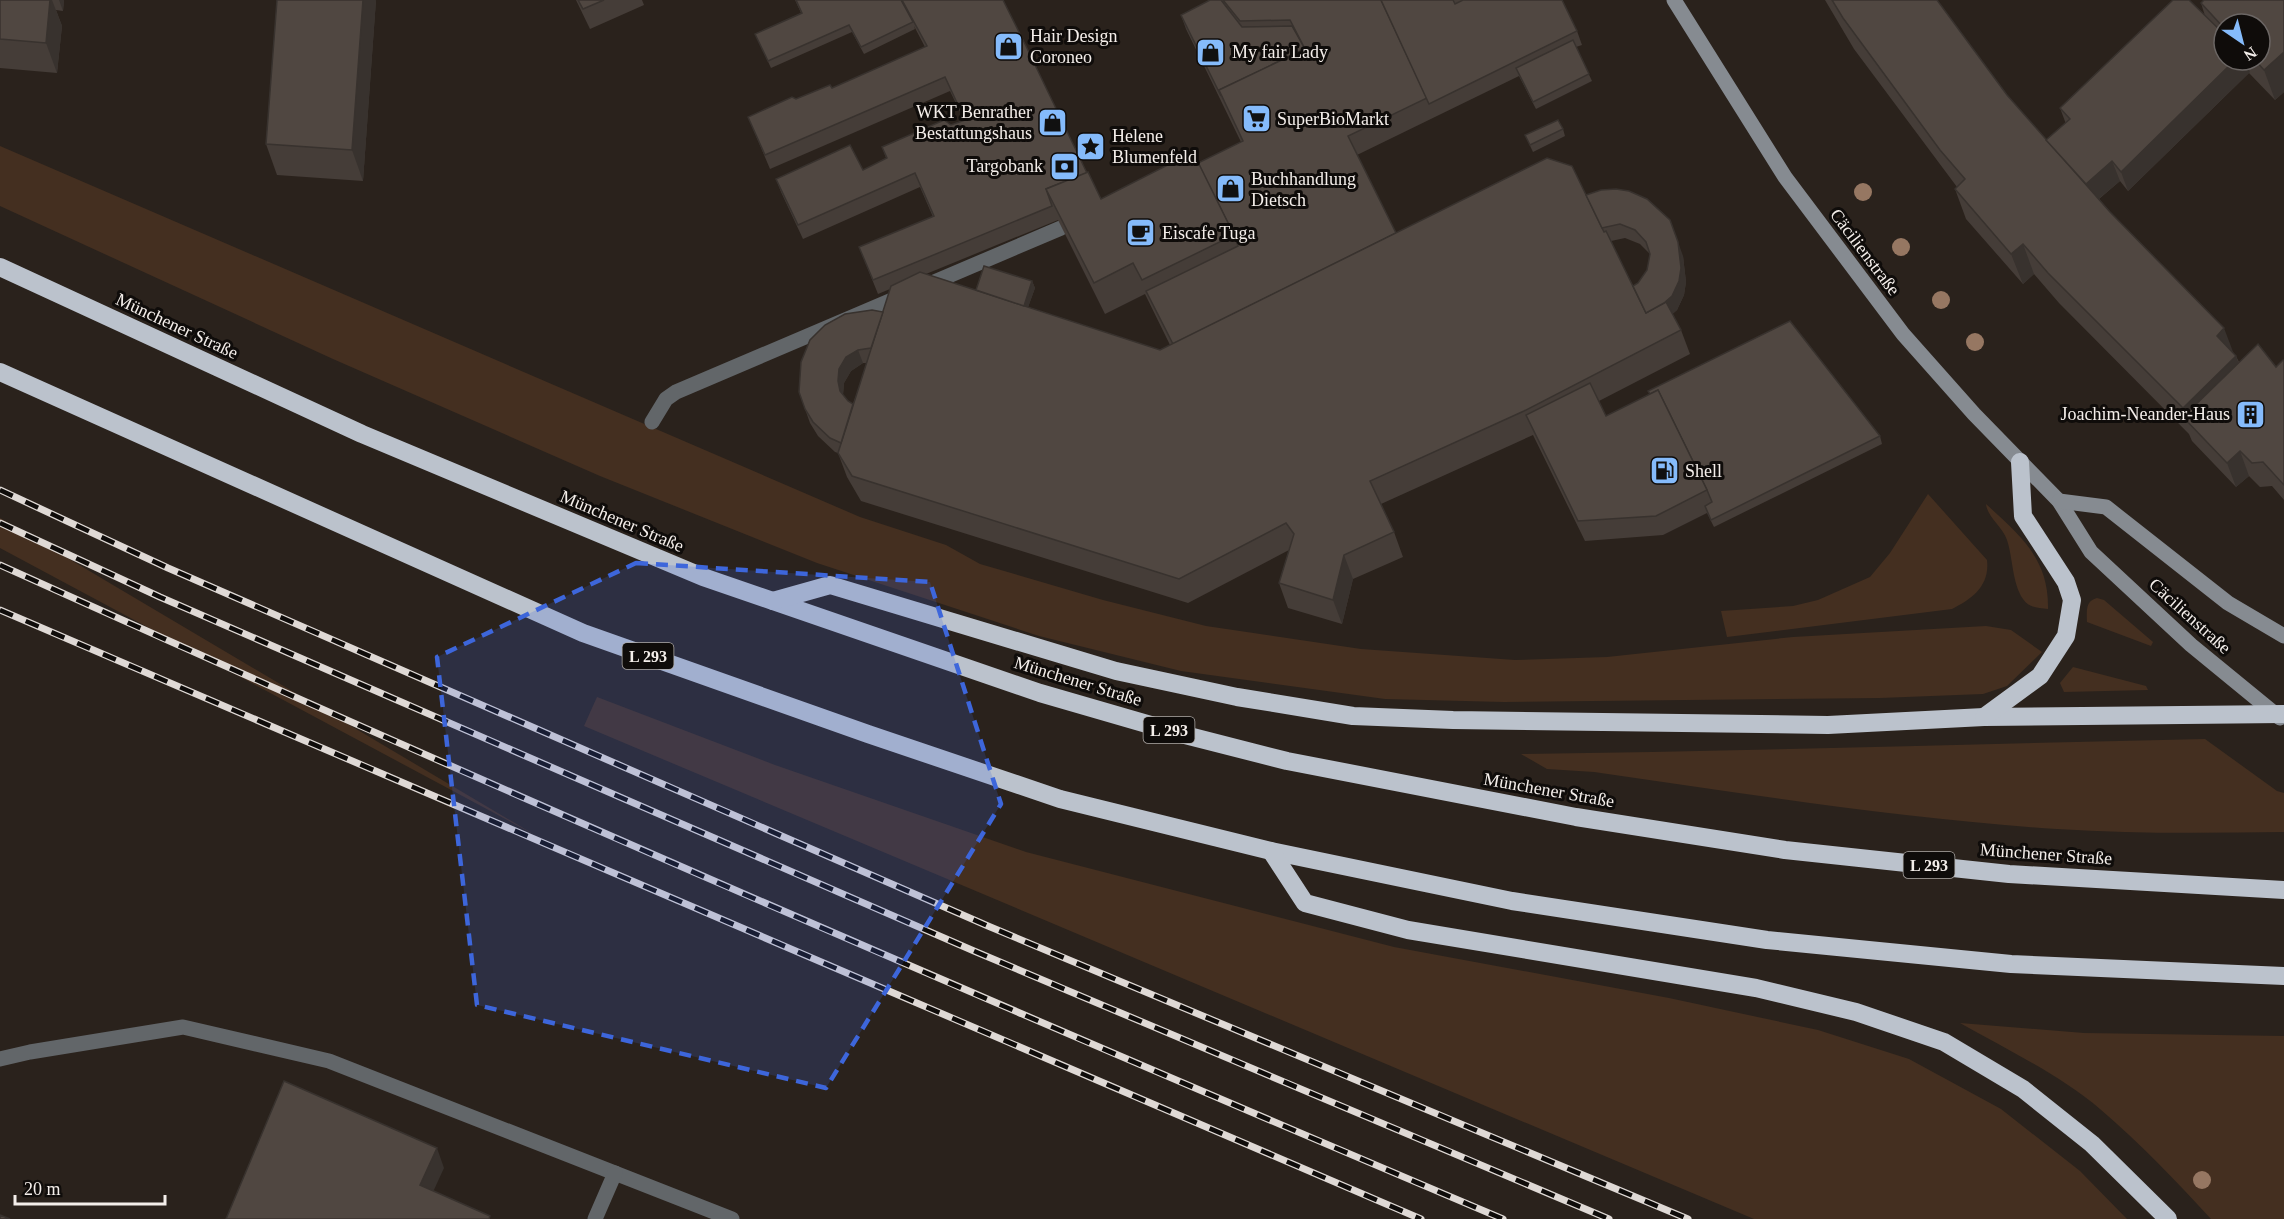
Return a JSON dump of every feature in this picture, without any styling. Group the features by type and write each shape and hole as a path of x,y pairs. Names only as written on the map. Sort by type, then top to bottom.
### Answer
{"highway":[{"name":"Münchener Straße","path":"0,267 373,438 703,578 1040,693 1185,735 1287,761 1576,817 1785,850 2009,874 2284,890"},
{"name":"L 293","path":"0,372 583,633 1060,799 1271,851 1512,901 1767,940 2011,964 2284,976"},
{"path":"1984,717 2040,676 2066,636 2072,600 2066,582 2023,516 2020,462"},
{"path":"773,601 830,585 1116,671 1237,697 1353,716 1453,720 1828,725 1984,717 2281,717"},
{"path":"1271,851 1305,903 1407,930 1756,988 1856,1012 1944,1042 2023,1089 2092,1144 2168,1219"}],"street":[{"name":"Cäcilienstraße","path":"1674,0 1785,177 1903,334 1974,414 2059,501 2091,552 2191,645 2281,717"},
{"path":"652,422 666,399 676,392 1061,228"},
{"name":"Cäcilienstraße","path":"2059,501 2106,507 2229,603 2284,636"},
{"path":"0,1059 183,1027 329,1061 732,1219"},
{"path":"595,1219 615,1173"}],"highlighted area":[{"path":"636,563 930,582 1001,804 826,1088 477,1005 437,657"}],"shaded area":[{"path":"0,146 860,517 946,545 980,564 1103,600 1206,626 1361,649 1515,660 1607,657 1793,637 1986,626 2011,630 2042,652 2007,686 1983,694 1880,698 1504,702 1385,699 1181,671 1039,636 817,563 600,476 333,359 0,206"},
{"path":"1928,494 1987,560 1986,577 1983,584 1966,601 1952,609 1727,637 1721,611 1793,606 1818,600 1870,577 1890,553"},
{"path":"1986,504 2021,538 2038,562 2044,576 2048,609 2031,606 2019,593 2007,540 1989,513"},
{"path":"0,518 535,835 0,548"},
{"path":"2097,598 2104,600 2153,642 2151,646 2087,622 2090,601"},
{"path":"2073,667 2146,686 2148,690 2064,692 2060,683"},
{"path":"597,697 775,765 1026,852 1394,947 1669,998 1818,1030 1909,1059 2001,1109 2080,1171 2127,1219 1754,1219 584,726"},
{"path":"2205,739 2277,791 2284,793 2284,832 2114,832 1999,825 1825,805 1594,772 1547,769 1521,754 1778,749"},
{"path":"1960,1023 2084,1033 2284,1036 2284,1219 2211,1219 2171,1176 2100,1109 2068,1085"}],"building":[{"path":"0,0 50,0 46,43 0,39"},
{"path":"277,0 363,0 352,150 266,144"},
{"path":"578,0 604,0 583,9"},
{"path":"796,0 901,0 913,22 861,47 849,25 768,61 755,34 802,13"},
{"path":"902,0 1003,0 1087,173 1046,189 1052,206 873,280 859,247 934,216 915,173 798,225 776,179 850,145 863,170 887,158 882,147 944,120 951,125 965,120 945,77 765,155 748,117 792,97 796,99 830,85 832,88 927,46"},
{"path":"1210,0 1221,0 1242,27 1292,26 1305,49 1219,90 1221,96 1181,15"},
{"path":"1223,0 1381,0 1427,98 1348,136 1396,233 1173,344 1146,291 1238,246 1198,163 1243,141 1219,90 1305,49 1290,20 1240,21"},
{"path":"1381,0 1453,0 1455,4 1463,0 1562,0 1577,31 1429,104"},
{"path":"1832,0 1937,0 2007,95 2110,212 2224,328 2217,336 2236,356 2183,408 2048,273 2023,244 2011,254 1955,189 1965,179 1940,150"},
{"path":"2173,0 2189,0 2212,22 2212,72 2223,72 2121,172 2112,161 2086,184 2046,140 2070,119 2060,108"},
{"path":"2204,0 2284,0 2284,52 2272,63 2272,12 2212,12 2212,15 2201,3"},
{"path":"1573,40 1589,74 1533,102 1516,68"},
{"path":"1558,120 1563,129 1530,145 1525,135"},
{"path":"1193,152 1234,235 1142,280 1133,263 1094,283 1046,189 1088,172 1101,199"},
{"path":"1547,158 1572,166 1646,313 1666,302 1681,330 1524,411 1370,481 1394,532 1344,555 1333,600 1279,583 1294,534 1286,523 1179,579 852,476 838,453 891,286 920,272 1160,350"},
{"path":"1601,190 1629,191 1647,199 1670,220 1678,242 1681,268 1679,281 1672,296 1646,313 1633,286 1647,270 1650,254 1646,242 1635,230 1620,224 1602,228 1586,195"},
{"path":"984,266 1032,281 1024,306 976,290"},
{"path":"872,310 883,312 871,348 858,350 846,357 839,369 840,391 853,404 841,443 830,438 813,422 805,409 799,392 801,362 810,340 825,325 845,314"},
{"path":"1790,321 1880,436 1711,520 1705,506 1712,502 1707,490 1658,390 1650,394 1648,391"},
{"name":"Joachim-Neander-Haus","path":"2258,344 2276,367 2284,361 2284,485 2263,462 2252,463 2240,451 2227,463 2183,417"},
{"path":"1590,383 1606,416 1658,390 1707,490 1656,516 1578,521 1526,415"},
{"path":"284,1081 437,1148 420,1185 490,1216 489,1219 226,1219"}],"railway":[{"path":"0,490 168,568 988,926 1688,1219"},
{"path":"0,523 160,597 974,951 1609,1219"},
{"path":"0,565 750,897 1503,1219"},
{"path":"0,610 1421,1219"}],"place":[{"name":"Hair Design Coroneo","path":"1009,46"},
{"name":"My fair Lady","path":"1211,52"},
{"name":"SuperBioMarkt","path":"1256,119"},
{"name":"WKT Benrather Bestattungshaus","path":"1053,122"},
{"name":"Helene Blumenfeld","path":"1091,146"},
{"name":"Targobank","path":"1064,166"},
{"name":"Buchhandlung Dietsch","path":"1230,189"},
{"name":"Eiscafe Tuga","path":"1141,233"},
{"name":"Joachim-Neander-Haus","path":"2251,414"},
{"name":"Shell","path":"1664,471"}]}
